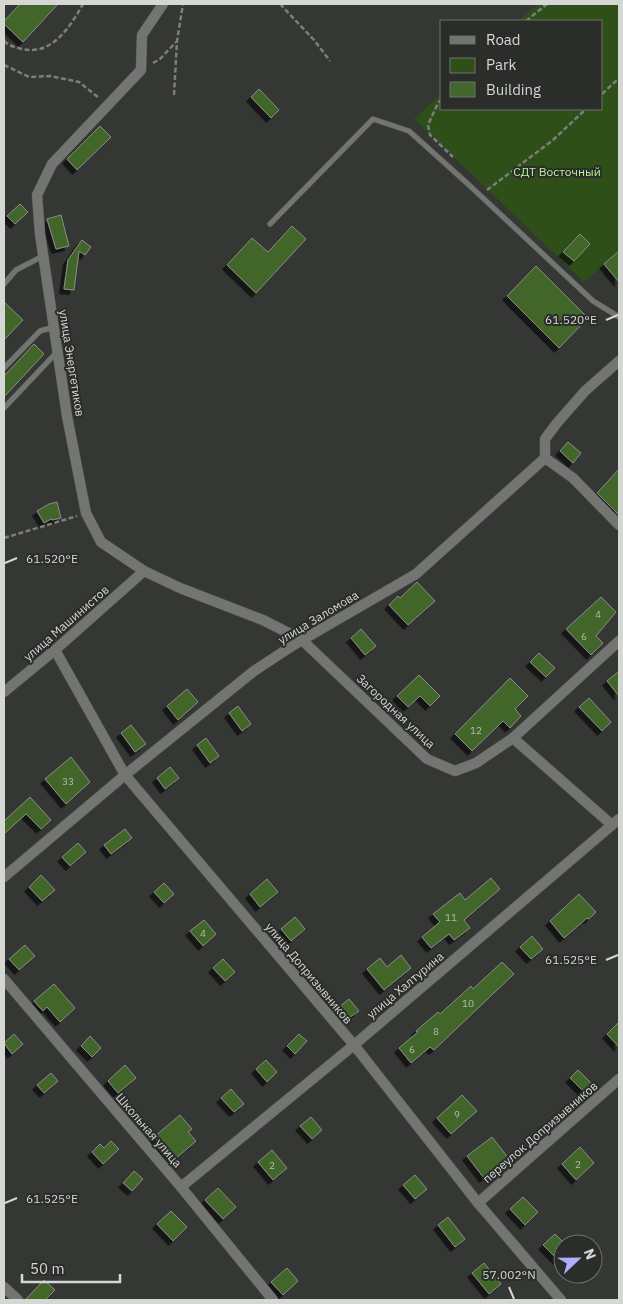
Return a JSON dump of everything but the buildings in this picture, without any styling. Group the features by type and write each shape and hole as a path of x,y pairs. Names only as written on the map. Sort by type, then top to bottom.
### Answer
{"street":[{"path":"141,70 142,35 163,4"},
{"name":"улица Энергетиков","path":"141,70 52,164 37,195 43,256 57,352 67,416 86,513 101,542 144,571 180,588 263,620 302,640"},
{"path":"619,361 585,391 545,439 545,458 573,478 619,524"},
{"name":"улица Заломова","path":"4,877 125,775 254,671 302,640 416,574 545,458"},
{"name":"улица Машинистов","path":"4,692 55,650 144,571"},
{"name":"Загородная улица","path":"302,640 427,759 455,771 476,763 513,738 619,641"},
{"name":"улица Допризывников","path":"55,650 125,775 354,1045 478,1203 561,1300"},
{"path":"513,738 616,822"},
{"name":"улица Халтурина","path":"181,1186 354,1045 616,822"},
{"name":"Школьная улица","path":"4,979 181,1186 273,1300"},
{"name":"переулок Допризывников","path":"478,1203 619,1079"},
{"path":"4,1287 18,1300"}],"lane":[{"path":"270,224 373,119 409,131 593,302 619,317"},
{"path":"4,284 16,270 43,256"},
{"path":"4,368 40,331 54,327"},
{"path":"4,408 57,352"}],"path":[{"path":"4,41 7,45 32,51 57,41 72,24 83,4"},
{"path":"174,95 177,41 184,4"},
{"path":"280,4 314,40 330,61"},
{"path":"527,20 547,4"},
{"path":"141,70 160,59 177,41"},
{"path":"4,66 29,77 50,76 79,82 108,104"},
{"path":"603,93 619,78"},
{"path":"440,101 428,125 430,134 456,159"},
{"path":"481,184 488,190 553,140 585,110"},
{"path":"4,538 86,513"}],"green space":[{"name":"СДТ Восточный","path":"538,4 619,4 619,252 584,282 414,119 440,95 440,110 603,110 603,20 520,20"}]}
